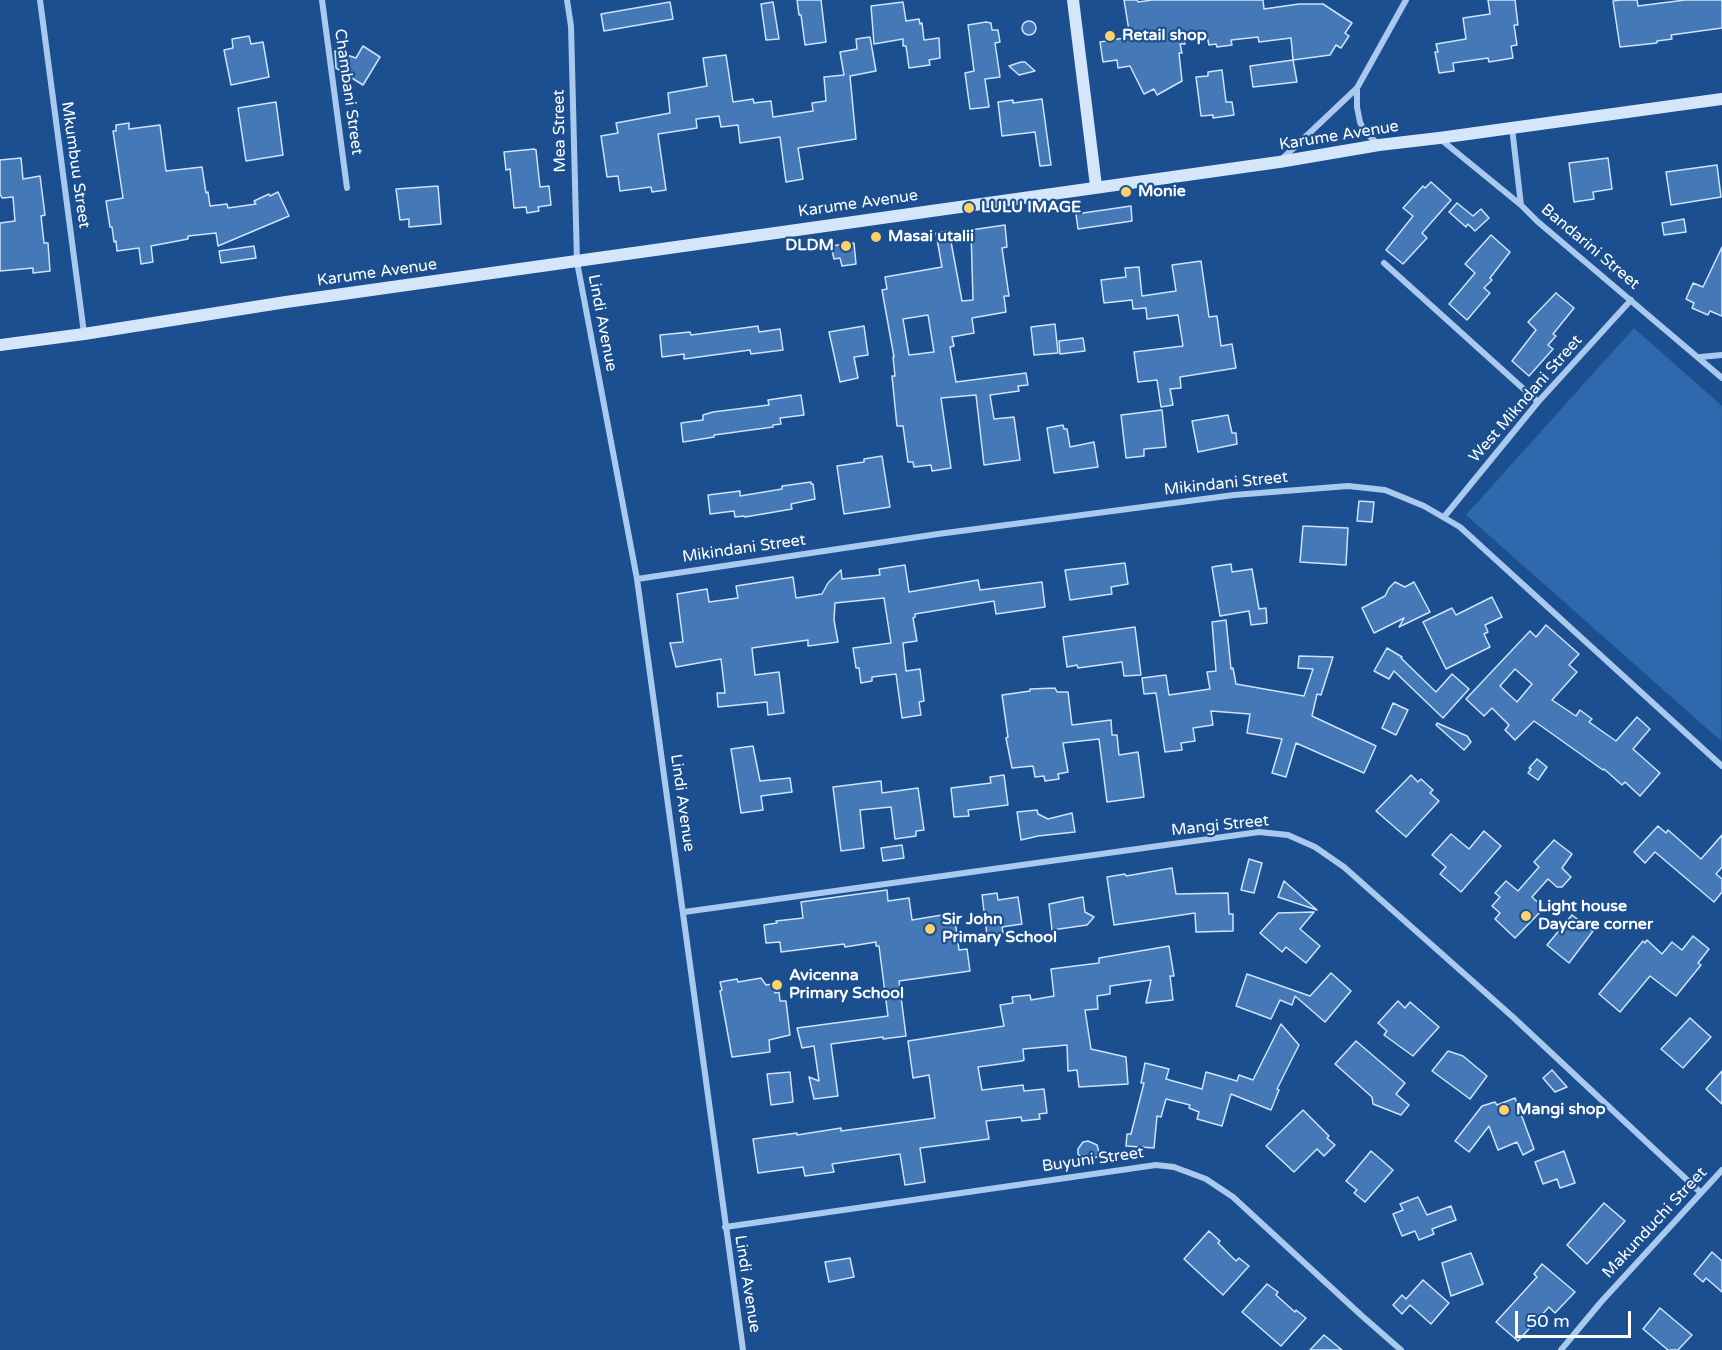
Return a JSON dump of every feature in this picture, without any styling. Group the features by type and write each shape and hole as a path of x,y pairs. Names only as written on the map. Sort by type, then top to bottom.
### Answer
{"main road":[{"path":"1073,0 1096,186"},
{"name":"Karume Avenue","path":"0,345 1096,186 1279,162 1379,145 1722,99"}],"street":[{"name":"Mkumbuu Street","path":"40,0 84,334"},
{"name":"Chambani Street","path":"322,0 347,188"},
{"name":"Mea Street","path":"567,0 571,26 577,262"},
{"path":"1279,162 1357,88 1406,0"},
{"path":"1357,88 1360,122 1364,131 1379,145"},
{"path":"1512,128 1521,205"},
{"name":"Bandarini Street","path":"1439,138 1521,205 1722,378"},
{"name":"Lindi Avenue","path":"577,262 637,579 743,1350"},
{"path":"1384,263 1538,402"},
{"name":"West Mikndani Street","path":"1444,517 1538,402 1631,300"},
{"path":"1700,357 1722,355"},
{"name":"Mikindani Street","path":"637,579 950,532 1234,495 1348,486 1385,490 1424,506 1460,527 1722,766"},
{"name":"Mangi Street","path":"684,912 1260,832 1288,835 1315,848 1344,867 1514,1018 1701,1193"},
{"name":"Buyuni Street","path":"725,1227 1156,1165 1174,1167 1206,1179 1233,1197 1401,1350"},
{"name":"Makunduchi Street","path":"1561,1350 1600,1302 1722,1170"}],"shaded area":[{"path":"1634,328 1722,406 1721,741 1466,515"}],"building":[{"path":"797,0 821,0 826,42 805,45"},
{"path":"1124,0 1137,0 1138,2 1263,0 1264,9 1299,4 1323,4 1352,23 1345,33 1349,36 1341,48 1336,45 1330,55 1293,60 1291,38 1259,42 1258,37 1231,40 1232,45 1217,47 1216,44 1209,45 1207,36 1184,39 1185,44 1180,44 1182,53 1179,53 1182,81 1157,95 1154,89 1144,94 1130,66 1118,68 1117,60 1103,62 1100,42 1130,37"},
{"path":"1488,0 1515,0 1518,25 1514,25 1517,45 1511,46 1513,58 1489,62 1488,58 1453,63 1454,71 1439,73 1435,52 1438,52 1436,44 1466,39 1463,18 1490,14"},
{"path":"1637,0 1638,6 1685,0 1722,0 1722,28 1671,35 1672,39 1657,41 1657,43 1620,47 1613,1"},
{"path":"670,2 673,19 604,31 601,14"},
{"path":"773,2 779,39 766,40 761,4"},
{"path":"903,2 906,21 919,19 920,24 922,23 924,40 939,38 940,58 929,60 930,65 909,68 903,39 874,44 871,6"},
{"path":"1029,21 1034,23 1036,28 1034,33 1029,35 1024,33 1022,28 1024,23"},
{"path":"991,23 992,30 998,30 1000,42 995,43 1000,77 985,79 989,107 970,109 965,73 974,71 968,25"},
{"path":"249,36 251,44 263,42 269,77 231,85 224,50 233,48 232,39"},
{"path":"870,37 876,71 850,76 856,139 798,148 803,179 786,182 780,137 740,143 738,125 721,127 719,116 696,119 697,128 658,134 666,190 652,192 651,187 620,191 618,176 607,177 601,136 618,133 616,123 670,113 668,93 707,86 703,58 726,55 733,102 753,99 754,103 771,101 773,117 813,111 812,103 826,101 824,77 844,75 840,52 857,49 856,39"},
{"path":"363,46 380,57 363,85 336,68 335,51 356,58"},
{"path":"1293,60 1297,82 1253,87 1250,66"},
{"path":"1025,62 1035,71 1019,75 1009,66"},
{"path":"1222,70 1226,102 1232,102 1234,115 1213,118 1213,115 1201,116 1196,77 1208,76 1208,72"},
{"path":"1042,99 1051,165 1040,166 1035,132 1002,136 998,102 1013,100 1013,103"},
{"path":"276,102 283,155 246,161 238,108"},
{"path":"129,123 129,129 160,125 166,171 202,167 210,206 227,204 228,208 256,204 254,201 278,192 289,216 218,246 216,233 188,236 188,239 151,246 153,262 141,264 139,248 117,251 106,201 123,198 113,131 116,131 116,125"},
{"path":"536,150 540,187 549,186 551,205 538,207 539,211 527,213 526,207 514,208 510,169 506,170 504,152"},
{"path":"21,158 23,179 40,176 45,215 41,216 44,243 48,243 50,271 33,273 33,268 0,271 0,223 15,221 13,197 2,198 0,194 0,160"},
{"path":"1608,158 1612,189 1593,192 1594,199 1574,202 1569,163"},
{"path":"1717,165 1721,197 1671,205 1666,172"},
{"path":"1431,182 1451,200 1422,233 1427,238 1403,264 1386,250 1413,216 1403,208 1423,186 1425,188"},
{"path":"438,186 441,224 409,227 409,219 400,220 396,189"},
{"path":"1457,203 1473,216 1481,209 1489,218 1475,231 1468,224 1466,227 1449,212"},
{"path":"1131,206 1132,221 1078,229 1076,214"},
{"path":"1684,219 1686,232 1664,235 1662,223"},
{"path":"1005,225 1007,247 1002,248 1009,296 1004,296 1006,312 972,318 974,333 952,337 954,346 950,347 956,382 1026,373 1028,385 1018,386 1019,391 990,395 994,419 1014,417 1020,460 984,465 976,395 941,398 951,468 932,471 931,465 914,467 913,462 908,462 903,426 897,426 892,376 895,376 894,357 882,290 887,289 885,277 942,267 936,233 949,231 962,301 973,300 971,230","holes":["928,315 934,352 909,355 903,319"]},
{"path":"1491,235 1510,252 1490,278 1492,280 1484,288 1490,293 1467,320 1449,304 1475,273 1465,264"},
{"path":"854,243 856,264 842,266 840,258 834,259 831,246"},
{"path":"254,246 256,258 221,263 219,251"},
{"path":"1722,247 1722,316 1710,311 1708,315 1692,308 1694,303 1686,299 1693,283 1703,287"},
{"path":"1201,261 1209,317 1217,316 1221,346 1232,344 1236,368 1180,377 1181,388 1170,389 1173,405 1161,407 1157,380 1138,382 1134,352 1183,346 1178,315 1147,319 1146,308 1133,309 1132,300 1104,303 1101,280 1126,277 1125,268 1139,267 1142,296 1176,291 1172,265"},
{"path":"1556,293 1574,308 1553,334 1556,336 1548,345 1553,349 1529,376 1512,361 1536,330 1528,322"},
{"path":"1055,324 1058,353 1034,355 1031,327"},
{"path":"758,326 759,332 780,329 783,350 751,354 750,350 684,359 684,354 662,357 660,335 690,332 691,335"},
{"path":"864,326 868,355 854,357 858,378 840,382 829,332"},
{"path":"1083,338 1085,351 1060,354 1059,341"},
{"path":"801,395 804,415 780,418 781,424 773,425 773,427 714,435 714,437 683,442 681,423 703,420 703,415 713,412 769,405 768,400"},
{"path":"1162,410 1166,447 1144,449 1144,456 1126,458 1121,415"},
{"path":"1228,415 1232,433 1236,433 1237,444 1198,452 1192,421"},
{"path":"1063,425 1064,429 1067,429 1070,447 1094,442 1098,467 1054,473 1047,428"},
{"path":"882,456 890,507 844,514 837,466 864,462 864,459"},
{"path":"811,482 815,499 791,504 792,509 745,517 735,517 734,511 710,514 708,495 740,491 740,496"},
{"path":"1359,501 1374,502 1372,522 1357,521"},
{"path":"1303,526 1348,528 1346,565 1300,562"},
{"path":"1125,563 1128,584 1111,587 1112,594 1070,600 1065,570"},
{"path":"1231,564 1232,572 1252,569 1259,609 1266,608 1267,623 1251,625 1249,611 1220,616 1212,567"},
{"path":"905,565 909,592 978,580 980,590 1042,582 1045,607 996,614 994,601 915,614 913,618 917,641 903,643 906,671 920,669 924,701 919,702 921,715 902,718 896,674 872,677 872,681 861,683 859,668 856,668 853,648 891,643 884,598 835,603 834,620 838,642 808,646 808,640 752,648 755,675 779,672 784,713 768,715 767,702 718,707 717,693 725,693 721,659 676,667 670,643 683,642 677,594 707,589 709,602 738,598 736,586 793,577 796,598 822,594 828,583 841,570 842,579 880,575 879,569"},
{"path":"1395,582 1405,587 1414,582 1430,612 1399,627 1404,618 1374,633 1362,608 1385,596"},
{"path":"1492,597 1502,617 1485,625 1488,632 1484,634 1490,647 1446,669 1423,622 1452,608 1456,615"},
{"path":"1226,620 1231,669 1233,668 1236,684 1304,696 1313,669 1298,668 1299,656 1333,657 1321,695 1317,694 1312,716 1376,746 1364,773 1296,743 1286,777 1272,773 1282,739 1247,733 1250,714 1211,711 1213,725 1193,728 1195,741 1181,743 1182,750 1165,752 1156,693 1144,694 1142,678 1166,675 1169,695 1210,689 1207,672 1216,671 1212,622"},
{"path":"1546,625 1579,654 1569,665 1577,672 1552,700 1576,716 1580,710 1592,719 1589,722 1616,741 1637,717 1650,729 1633,749 1660,773 1640,796 1625,782 1622,785 1604,769 1534,721 1515,740 1505,730 1509,725 1492,708 1484,716 1466,699 1530,631 1536,637","holes":["1515,669 1532,684 1517,702 1500,686"]},
{"path":"1135,627 1141,675 1124,676 1122,662 1078,668 1077,665 1067,667 1063,637"},
{"path":"1387,648 1402,657 1436,692 1452,674 1469,689 1443,718 1394,671 1389,679 1374,671"},
{"path":"1055,688 1057,692 1068,692 1072,725 1111,720 1112,735 1117,735 1119,755 1138,752 1144,797 1107,802 1099,739 1063,743 1068,772 1058,774 1059,779 1045,781 1044,776 1035,777 1033,766 1012,768 1006,738 1008,737 1002,695 1030,691 1030,689"},
{"path":"1393,703 1408,710 1396,735 1382,728"},
{"path":"1437,723 1467,736 1471,742 1464,750 1436,725"},
{"path":"753,746 760,781 790,778 792,792 761,796 763,810 741,813 731,749"},
{"path":"1537,759 1547,767 1538,780 1528,773 1531,769 1529,768"},
{"path":"1004,775 1008,805 968,810 969,816 954,817 951,788 991,783 990,777"},
{"path":"1411,775 1418,782 1421,779 1433,790 1430,793 1439,801 1406,837 1376,811"},
{"path":"881,781 882,793 918,788 924,830 916,831 916,836 895,839 891,807 860,810 864,848 841,851 833,787"},
{"path":"1037,810 1038,814 1048,819 1072,813 1075,832 1021,840 1017,812"},
{"path":"1658,826 1666,833 1668,830 1701,859 1722,835 1722,867 1716,874 1722,879 1722,892 1714,902 1655,852 1645,863 1634,852"},
{"path":"1484,831 1501,846 1461,892 1440,874 1446,867 1432,855 1451,834 1469,849"},
{"path":"1554,840 1572,854 1562,868 1571,877 1562,887 1557,887 1548,879 1532,897 1544,908 1515,938 1495,919 1500,913 1492,906 1500,897 1495,893 1506,881 1518,891 1539,867 1534,862"},
{"path":"902,845 904,858 883,861 881,848"},
{"path":"1249,859 1262,863 1254,893 1241,890"},
{"path":"1172,868 1176,894 1228,893 1229,914 1233,914 1233,931 1196,932 1195,913 1114,925 1107,877"},
{"path":"1284,881 1317,910 1278,897"},
{"path":"887,890 888,901 909,898 912,920 954,913 959,950 967,949 970,971 899,981 906,1036 831,1044 838,1096 814,1099 809,1077 819,1081 814,1046 802,1048 797,1028 888,1016 879,946 876,946 876,942 781,952 780,942 766,943 764,925 777,923 776,921 803,918 801,902"},
{"path":"997,893 998,900 1018,897 1022,924 1002,927 1003,933 987,935 982,895"},
{"path":"1083,897 1085,912 1094,917 1087,925 1052,930 1049,904"},
{"path":"1314,912 1300,929 1320,946 1306,963 1286,947 1282,952 1260,933 1278,913"},
{"path":"1572,915 1593,931 1569,963 1547,945"},
{"path":"1693,936 1709,949 1698,963 1701,965 1676,996 1650,976 1620,1012 1599,994 1643,941 1645,943 1647,940 1662,954 1672,942 1682,950"},
{"path":"1169,946 1174,976 1170,976 1173,1000 1146,1003 1151,980 1110,986 1110,994 1097,996 1098,1009 1085,1010 1091,1049 1126,1057 1128,1084 1079,1087 1077,1070 1068,1071 1067,1045 1023,1049 1024,1060 1022,1061 978,1067 982,1090 1023,1085 1024,1091 1044,1089 1047,1113 1039,1114 1040,1119 1022,1121 1021,1117 986,1121 989,1139 920,1148 925,1182 905,1185 900,1154 832,1164 834,1172 805,1176 803,1167 758,1173 753,1139 841,1128 841,1131 935,1118 929,1075 913,1078 908,1041 1004,1026 1000,1005 1013,1003 1012,997 1030,995 1031,1000 1054,996 1051,969 1099,963 1099,958"},
{"path":"1331,973 1351,991 1325,1022 1295,996 1292,1005 1280,1000 1271,1019 1236,1006 1247,974 1310,996"},
{"path":"761,978 766,985 774,984 775,993 779,992 780,1001 786,1001 790,1035 769,1040 770,1052 732,1057 720,982"},
{"path":"1398,1001 1405,1008 1410,1002 1439,1027 1413,1056 1384,1035 1387,1031 1378,1023"},
{"path":"1690,1018 1711,1037 1683,1068 1661,1049"},
{"path":"1281,1024 1299,1045 1277,1089 1279,1090 1271,1110 1231,1094 1222,1126 1197,1119 1199,1112 1189,1108 1190,1105 1166,1099 1161,1117 1157,1116 1154,1148 1126,1146 1127,1134 1131,1134 1144,1083 1141,1083 1145,1063 1169,1069 1166,1079 1202,1089 1206,1072 1237,1081 1239,1075 1253,1080"},
{"path":"1356,1041 1405,1083 1396,1094 1409,1105 1401,1115 1373,1104 1372,1097 1335,1064"},
{"path":"1448,1051 1463,1056 1487,1076 1470,1099 1432,1071"},
{"path":"1552,1070 1567,1087 1555,1092 1543,1078"},
{"path":"1722,1071 1722,1104 1706,1089"},
{"path":"790,1072 793,1102 771,1105 767,1074"},
{"path":"1515,1098 1534,1149 1523,1155 1517,1142 1498,1150 1489,1126 1469,1152 1455,1141 1482,1106 1495,1102 1497,1105"},
{"path":"1303,1110 1335,1145 1324,1156 1317,1149 1294,1172 1266,1146"},
{"path":"1088,1141 1097,1145 1100,1156 1085,1161 1078,1154 1078,1149 1083,1142"},
{"path":"1371,1151 1393,1170 1365,1202 1354,1193 1357,1190 1346,1181"},
{"path":"1564,1151 1575,1183 1560,1188 1557,1179 1543,1184 1535,1162"},
{"path":"1418,1197 1427,1215 1451,1206 1456,1220 1432,1229 1434,1234 1419,1240 1415,1231 1402,1236 1393,1214 1403,1210 1400,1204"},
{"path":"1604,1203 1625,1221 1587,1264 1567,1245"},
{"path":"1209,1231 1236,1261 1239,1258 1249,1266 1223,1295 1184,1259"},
{"path":"1712,1252 1722,1261 1722,1292 1706,1278 1703,1282 1694,1274"},
{"path":"1471,1253 1483,1284 1451,1296 1442,1263"},
{"path":"850,1258 854,1277 829,1282 825,1262"},
{"path":"1542,1264 1575,1292 1555,1313 1549,1307 1518,1341 1496,1322 1537,1277 1534,1274"},
{"path":"1423,1280 1449,1303 1431,1324 1410,1305 1402,1314 1393,1305 1402,1295 1406,1299"},
{"path":"1267,1284 1278,1292 1276,1295 1295,1312 1296,1310 1306,1318 1281,1346 1242,1312"},
{"path":"1660,1308 1692,1335 1678,1350 1668,1350 1643,1329"},
{"path":"1324,1335 1342,1350 1310,1350"}],"place":[{"name":"Retail shop","path":"1110,36"},
{"name":"Monie","path":"1126,192"},
{"name":"LULU IMAGE","path":"969,208"},
{"name":"Masai utalii","path":"876,237"},
{"name":"DLDM","path":"846,246"},
{"name":"Light house Daycare corner","path":"1526,916"},
{"name":"Sir John Primary School","path":"930,929"},
{"name":"Avicenna Primary School","path":"777,985"},
{"name":"Mangi shop","path":"1504,1110"}]}
